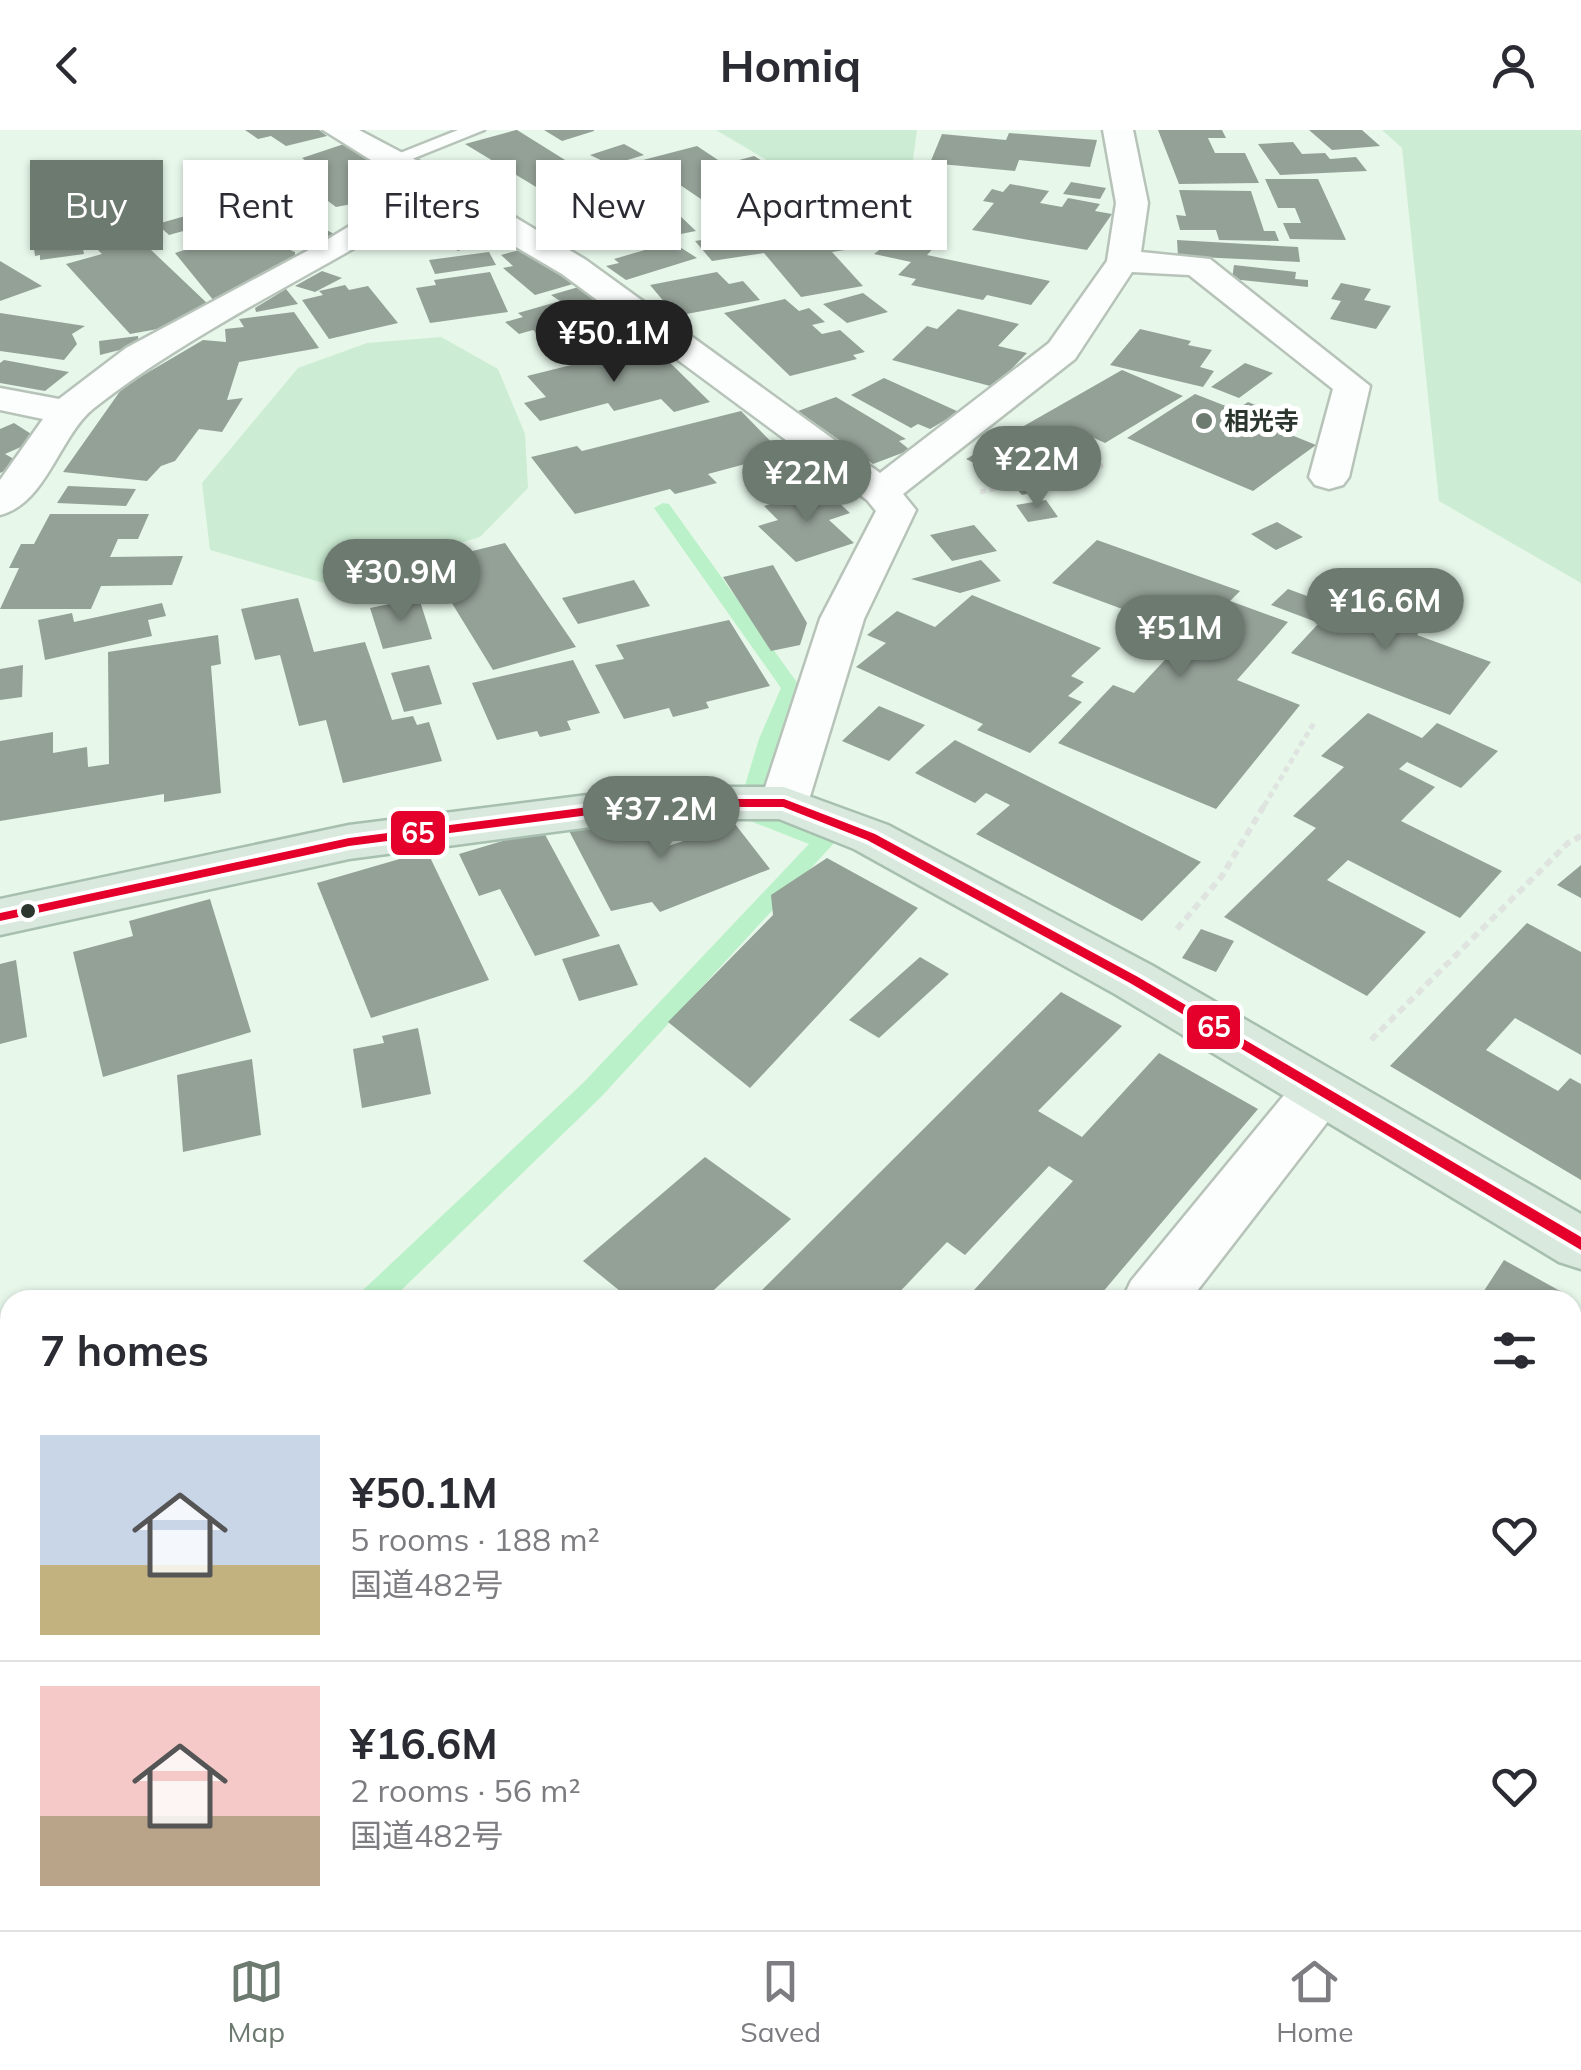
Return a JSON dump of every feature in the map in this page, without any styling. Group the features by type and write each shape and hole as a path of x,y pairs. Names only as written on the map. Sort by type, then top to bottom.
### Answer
{"highway":[{"path":"0,917 349,842 651,803 784,804 872,837 1134,980 1581,1244"}],"street":[{"path":"338,130 388,160"},
{"path":"784,804 842,619 889,501 1062,351 1123,262 1132,203 1118,130"},
{"path":"516,232 574,267 889,501"},
{"path":"0,503 26,475 66,412 140,356 348,241"},
{"path":"1123,262 1198,266 1352,386 1329,477"},
{"path":"0,399 66,412"},
{"path":"1161,1290 1319,1092"}],"lane":[{"path":"393,160 475,130"}],"path":[{"path":"889,501 1105,465"},
{"path":"1134,980 1222,876 1314,723"},
{"path":"1319,1092 1568,843 1581,836"}],"green space":[{"path":"716,130 917,130 913,160 767,160"},
{"path":"1382,130 1581,130 1581,583 1439,501 1402,148"},
{"path":"441,337 498,369 525,434 528,488 480,537 327,584 210,550 202,483 298,368 367,343"}],"building":[{"path":"245,130 319,130 327,136 286,146 271,136 258,139"},
{"path":"516,130 565,160 536,160 536,187 516,175 516,160 491,160 465,144"},
{"path":"544,130 594,130 594,131 562,141"},
{"path":"1158,130 1222,130 1226,138 1208,138 1215,153 1245,153 1259,183 1179,184"},
{"path":"1309,130 1362,130 1380,146 1332,150"},
{"path":"1009,133 1097,140 1090,167 1019,160 1015,171 931,160 942,134 1006,140"},
{"path":"1293,142 1302,154 1325,153 1330,159 1356,157 1367,171 1280,175 1258,144"},
{"path":"344,144 370,160 348,160 348,205 336,207 328,201 328,160 302,158"},
{"path":"624,144 644,155 628,160 600,160 590,155"},
{"path":"697,146 718,160 701,160 701,199 681,186 681,160 643,160"},
{"path":"1265,179 1318,179 1346,240 1290,239 1283,223 1301,223 1295,208 1278,208"},
{"path":"1071,182 1106,188 1100,199 1063,194"},
{"path":"1010,184 1049,191 1040,203 1062,207 1068,198 1100,204 1095,211 1112,214 1087,250 972,230 994,203 983,201 992,189 1003,192"},
{"path":"1179,190 1251,191 1264,231 1275,231 1279,241 1219,240 1216,230 1180,230 1176,215 1186,216"},
{"path":"183,217 183,231 169,235 163,230 163,222"},
{"path":"681,217 696,231 681,234"},
{"path":"1177,240 1298,247 1300,262 1178,256"},
{"path":"527,248 573,284 535,295 503,268 513,266 501,255"},
{"path":"681,248 697,258 626,280 606,266 619,263 614,259 645,250"},
{"path":"34,250 83,250 84,254 40,260 40,255 35,256"},
{"path":"98,250 151,250 209,305 169,327 130,334 66,264 102,254"},
{"path":"290,250 295,252 295,258 214,301 175,253"},
{"path":"703,250 845,250 832,252 863,286 801,297 764,253 712,261"},
{"path":"879,250 932,250 927,255 1050,281 1031,305 987,295 983,300 911,285 916,279 898,275 911,262 874,254"},
{"path":"489,252 496,265 435,274 429,260"},
{"path":"0,261 42,286 0,301"},
{"path":"1234,265 1296,272 1295,279 1308,280 1308,287 1232,279"},
{"path":"322,271 342,278 315,292 295,286"},
{"path":"490,272 508,312 430,323 416,288 436,285 434,280"},
{"path":"717,272 729,284 743,281 760,300 676,316 650,285"},
{"path":"1341,283 1371,289 1364,300 1391,306 1376,329 1330,319 1341,301 1331,299"},
{"path":"345,285 349,290 368,286 398,323 329,339 302,300"},
{"path":"582,286 626,322 611,326 603,320 542,337 533,330 519,334 505,322 523,317 518,313 560,301 551,295"},
{"path":"286,289 298,304 256,312 255,308"},
{"path":"863,293 888,312 847,323 823,304"},
{"path":"785,299 799,311 809,308 825,322 812,325 822,334 840,330 865,352 853,355 857,359 790,376 724,313"},
{"path":"958,309 1019,324 998,346 1027,353 994,387 892,360 927,326 937,329"},
{"path":"294,312 319,348 239,362 227,400 243,398 222,432 199,429 175,461 161,466 147,481 63,472 123,387 203,340 226,342 225,329 244,327 239,319"},
{"path":"0,313 85,326 72,334 77,344 64,360 0,351"},
{"path":"1140,329 1212,350 1200,367 1214,371 1203,387 1110,365"},
{"path":"138,336 139,345 100,355 99,341"},
{"path":"652,345 710,402 674,412 661,399 614,411 608,403 540,421 524,403 546,397 527,376"},
{"path":"4,360 69,372 45,391 0,383 0,363"},
{"path":"1245,363 1273,373 1239,398 1211,387"},
{"path":"1122,370 1183,396 1105,443 1081,432 1004,478 966,459"},
{"path":"884,378 959,412 930,429 918,424 911,428 851,395"},
{"path":"1195,394 1236,410 1248,402 1294,420 1279,430 1316,445 1253,491 1127,438"},
{"path":"836,397 906,439 899,441 910,450 873,464 798,411"},
{"path":"741,411 783,454 708,474 717,483 675,494 670,489 575,514 531,457 577,446 582,451"},
{"path":"14,423 39,439 5,454 21,463 0,473 0,429"},
{"path":"1036,471 1053,488 1022,495 1007,478"},
{"path":"68,486 136,489 126,506 57,503"},
{"path":"823,488 850,513 829,520 854,543 796,562 758,526 778,520 764,506"},
{"path":"1046,500 1058,517 1028,522 1016,505"},
{"path":"50,514 149,514 138,539 118,539 110,557 183,556 172,585 101,586 91,609 0,609 19,568 9,568 21,544 34,544"},
{"path":"1277,522 1303,537 1276,550 1251,534"},
{"path":"974,525 997,551 952,561 930,535"},
{"path":"1097,540 1240,591 1230,601 1288,622 1237,680 1300,705 1216,809 1058,743 1113,685 1134,693 1176,648 1194,654 1206,640 1052,583"},
{"path":"505,543 576,647 493,670 442,587 464,581 448,557"},
{"path":"981,560 1001,581 960,593 911,579"},
{"path":"773,565 807,623 800,645 771,651 723,577"},
{"path":"634,580 650,606 578,624 562,598"},
{"path":"1288,589 1359,615 1367,606 1424,627 1417,635 1491,662 1450,715 1291,653 1319,623 1271,605"},
{"path":"972,595 1101,648 1071,676 1084,682 1068,696 1082,702 1030,753 977,730 983,724 856,667 886,643 867,635 897,611 935,627"},
{"path":"298,598 314,652 365,642 392,720 413,716 417,725 429,722 442,761 343,783 326,720 299,726 280,655 255,660 241,609"},
{"path":"419,598 432,639 383,649 370,608"},
{"path":"162,603 166,616 148,620 152,636 45,660 38,620 72,613 74,622"},
{"path":"729,620 770,686 706,702 709,708 673,717 669,708 624,719 595,665 624,659 616,645"},
{"path":"218,635 221,664 211,666 221,793 164,802 164,794 0,821 0,741 53,732 53,753 87,747 88,767 109,764 108,652"},
{"path":"573,660 600,713 567,721 571,730 540,737 537,731 497,740 472,683"},
{"path":"23,665 22,697 0,700 0,669"},
{"path":"429,665 442,704 404,712 391,673"},
{"path":"879,706 925,725 889,761 842,741"},
{"path":"1368,713 1422,738 1437,723 1498,751 1461,788 1407,762 1399,769 1435,787 1401,821 1502,871 1460,918 1348,860 1327,880 1426,932 1367,996 1224,917 1316,828 1293,816 1344,767 1321,756"},
{"path":"955,740 1201,862 1142,921 976,834 1010,805 986,793 975,803 915,773"},
{"path":"649,809 665,847 735,824 770,869 660,912 652,902 611,911 567,827"},
{"path":"542,829 600,936 535,956 500,889 479,896 459,854"},
{"path":"427,851 489,980 371,1018 317,883"},
{"path":"827,858 918,908 750,1088 668,1022 773,915 771,895"},
{"path":"1581,865 1581,898 1557,885"},
{"path":"210,899 251,1032 103,1077 73,952 133,936 129,921"},
{"path":"1527,923 1581,952 1581,1055 1515,1018 1486,1050 1558,1091 1570,1078 1581,1084 1581,1180 1390,1066"},
{"path":"1201,929 1234,941 1216,972 1182,958"},
{"path":"619,944 638,985 579,1001 562,959"},
{"path":"920,957 949,974 879,1038 849,1020"},
{"path":"16,960 27,1037 0,1044 0,964"},
{"path":"1061,992 1122,1026 1038,1111 1082,1137 1159,1053 1258,1109 1104,1290 974,1290 1073,1181 1049,1166 965,1255 947,1242 901,1290 762,1290"},
{"path":"418,1028 431,1094 362,1108 353,1049 384,1043 382,1036"},
{"path":"252,1059 261,1135 183,1152 177,1075"},
{"path":"705,1157 791,1219 714,1290 619,1290 583,1261"},
{"path":"1504,1260 1558,1290 1484,1290"}],"waterway":[{"path":"382,1290 592,1090 824,842 748,812 770,739 791,688 663,508"}],"transit line":[{"name":"65","path":"0,917 349,842 651,803 784,803 871,837 1134,980 1581,1244"}],"place":[{"name":"相光寺","path":"1204,421"}]}
